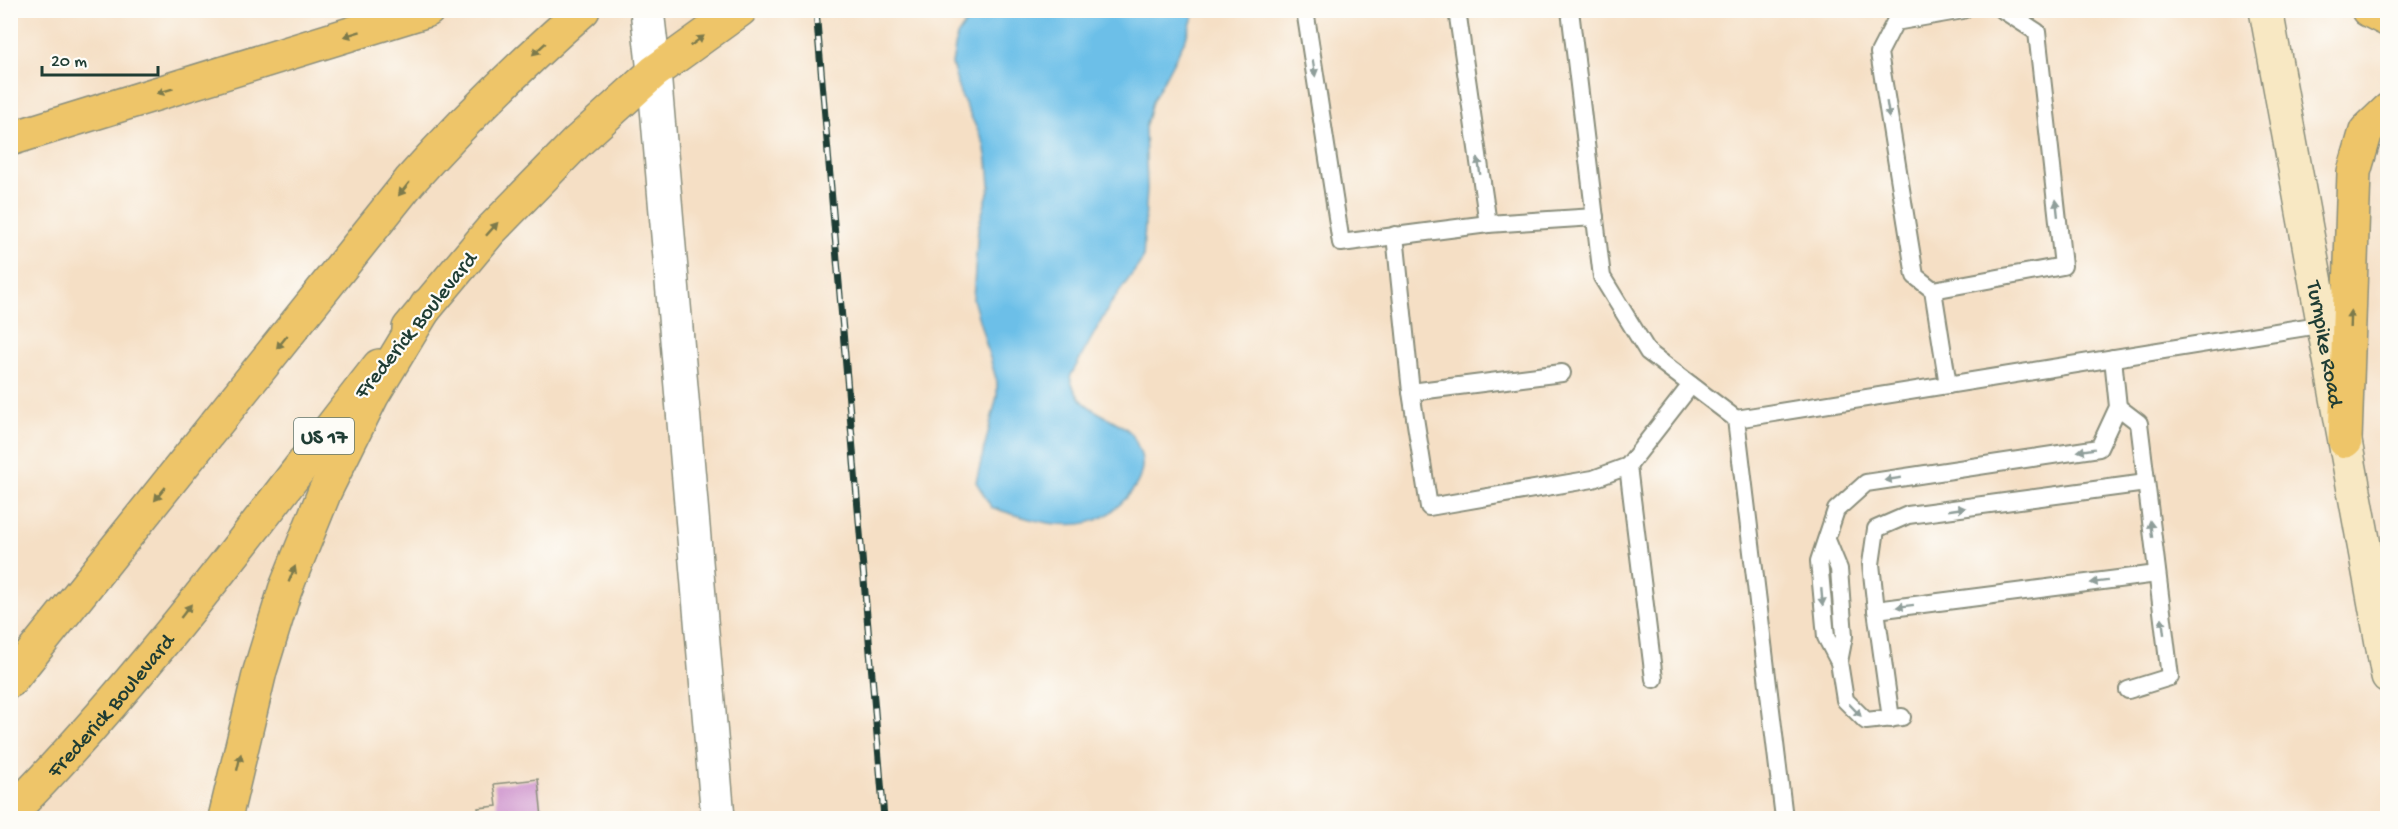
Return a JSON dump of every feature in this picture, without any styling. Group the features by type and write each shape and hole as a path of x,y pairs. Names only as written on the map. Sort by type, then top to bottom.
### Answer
{"main road":[{"path":"10,139 428,10"},
{"path":"10,681 410,181 456,130 537,50 583,10"},
{"name":"Frederick Boulevard","path":"10,814 56,767 132,680 427,305 491,230 576,142 654,72 740,10"},
{"name":"Turnpike Road","path":"2266,10 2388,676"},
{"path":"2368,10 2388,20"},
{"path":"2345,441 2355,172 2366,131 2388,110"},
{"path":"225,819 260,671 285,590 325,491 366,407 427,305"}],"street":[{"path":"646,10 654,72 718,819"}],"lane":[{"path":"1305,10 1341,243 1488,224 1595,217"},
{"path":"1457,10 1488,224"},
{"path":"1570,10 1602,277 1648,352 1736,419 1784,819"},
{"path":"1948,385 1933,290 1915,276 1879,52 1895,22 1963,10"},
{"path":"1933,290 2063,266 2037,32 2002,10"},
{"path":"1395,235 1411,392 1429,507 1593,478 1628,466 1691,385"},
{"path":"1736,419 2325,324"},
{"path":"2113,358 2118,407 2099,448 1866,483 1836,510 1827,540 1839,569 1844,636 1839,662 1845,700 1866,721 1897,718 1876,610 1871,564 1876,530 1908,515 2146,483"},
{"path":"1411,392 1562,373"},
{"path":"2118,407 2139,423 2170,677 2128,690"},
{"path":"1628,466 1654,679"},
{"path":"1876,610 2157,574"}],"water":[{"path":"1019,11 1195,11 1186,38 1152,102 1145,128 1147,188 1143,259 1110,305 1070,377 1079,398 1132,434 1141,457 1140,475 1132,492 1111,512 1098,519 1068,525 1036,520 991,507 976,482 997,396 997,382 973,299 978,228 990,186 984,144 960,93 952,64 957,36 965,24 987,14 1004,15"}],"building":[{"path":"538,779 542,818 479,818 478,808 497,806 494,784"}],"railway":[{"path":"816,10 884,818"}]}
